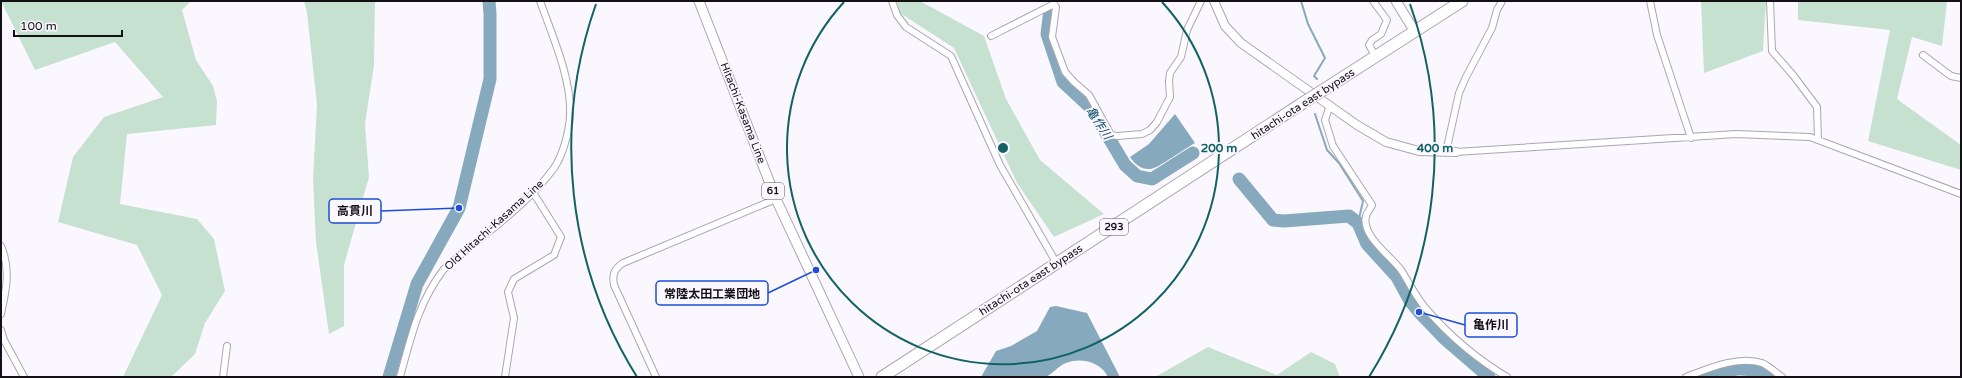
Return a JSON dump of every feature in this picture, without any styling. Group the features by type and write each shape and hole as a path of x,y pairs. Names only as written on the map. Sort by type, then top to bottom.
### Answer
{"highway":[{"name":"hitachi-ota east bypass","path":"882,377 1462,1"}],"main road":[{"name":"Hitachi-Kasama Line","path":"699,1 776,199 859,377"},
{"path":"1396,1 1415,32"}],"street":[{"name":"Old Hitachi-Kasama Line","path":"400,377 422,303 432,284 444,269 532,193 555,167 564,144 570,116 568,91 559,56 540,1"},
{"path":"892,1 897,15 906,27 951,56 1000,165 1057,264"},
{"path":"991,36 1054,4 1056,7 1052,37 1065,72 1089,95 1111,135 1142,134 1154,126 1168,102 1170,73 1181,57 1187,30 1201,1"},
{"path":"1214,1 1225,26 1241,43 1364,129 1386,142 1419,150 1456,152 1736,134 1798,136 1818,139 1961,194"},
{"path":"1373,1 1387,20 1381,34 1372,40 1369,45 1376,57"},
{"path":"1446,152 1459,93 1492,28 1497,10 1502,1"},
{"path":"1650,1 1657,35 1691,138"},
{"path":"1770,1 1772,51 1793,74 1818,107 1818,139"},
{"path":"1923,55 1951,76 1961,78"},
{"path":"1330,105 1325,120 1333,146 1372,205 1366,216 1367,228 1383,252 1400,269 1427,311 1464,348 1482,362 1507,377"},
{"path":"505,377 514,318 508,292 514,279 554,255 561,238 532,193"},
{"path":"656,377 614,285 612,278 614,272 623,263 776,199"},
{"path":"1,246 6,257 7,281 1,314"},
{"path":"1,330 4,340 24,377"},
{"path":"223,377 227,346"},
{"path":"1686,377 1712,366 1740,361 1762,363 1782,377"}],"green space":[{"path":"1,1 191,1 182,10 196,60 213,86 217,101 216,125 127,134 120,204 197,219 214,239 225,291 205,323 195,354 171,377 123,377 162,295 137,245 58,222 73,157 104,117 163,97 115,42 35,70"},
{"path":"304,1 375,1 374,65 365,124 369,177 344,265 344,326 329,334 316,242 313,179 317,105 307,13"},
{"path":"897,1 920,1 984,36 1006,99 1040,160 1104,214 1054,237 1017,183 954,48 900,13"},
{"path":"1701,1 1766,1 1763,51 1704,73"},
{"path":"1798,1 1947,1 1942,46 1912,37 1897,99 1961,145 1961,170 1868,141 1890,30 1798,20"},
{"path":"1208,347 1277,375 1311,352 1335,364 1340,377 1155,377"}],"water":[{"path":"1175,114 1195,143 1155,168 1144,169 1139,166 1130,157 1149,144"},
{"path":"1056,306 1087,313 1120,377 1108,377 1101,368 1090,362 1072,361 1063,364 1045,377 981,377 996,351 1011,346 1037,331 1050,307"}],"waterway":[{"path":"389,377 417,284 459,208 490,79 489,1"},
{"path":"1301,1 1308,24 1325,58 1314,76 1317,79"},
{"name":"亀作川","path":"1050,9 1047,34 1063,82 1091,108 1125,165 1137,176 1152,179 1193,153"},
{"path":"1315,114 1327,150 1339,163 1363,201 1358,223"},
{"name":"亀作川","path":"1239,179 1273,220 1284,221 1349,216 1358,223 1367,244 1397,277 1410,301 1419,312 1444,338 1489,377"},
{"name":"亀作川","path":"1706,377 1738,369 1753,370 1769,377"}],"place":[{"name":"高貫川","path":"459,208"},
{"name":"常陸太田工業団地","path":"816,270"},
{"name":"亀作川","path":"1419,312"}]}
